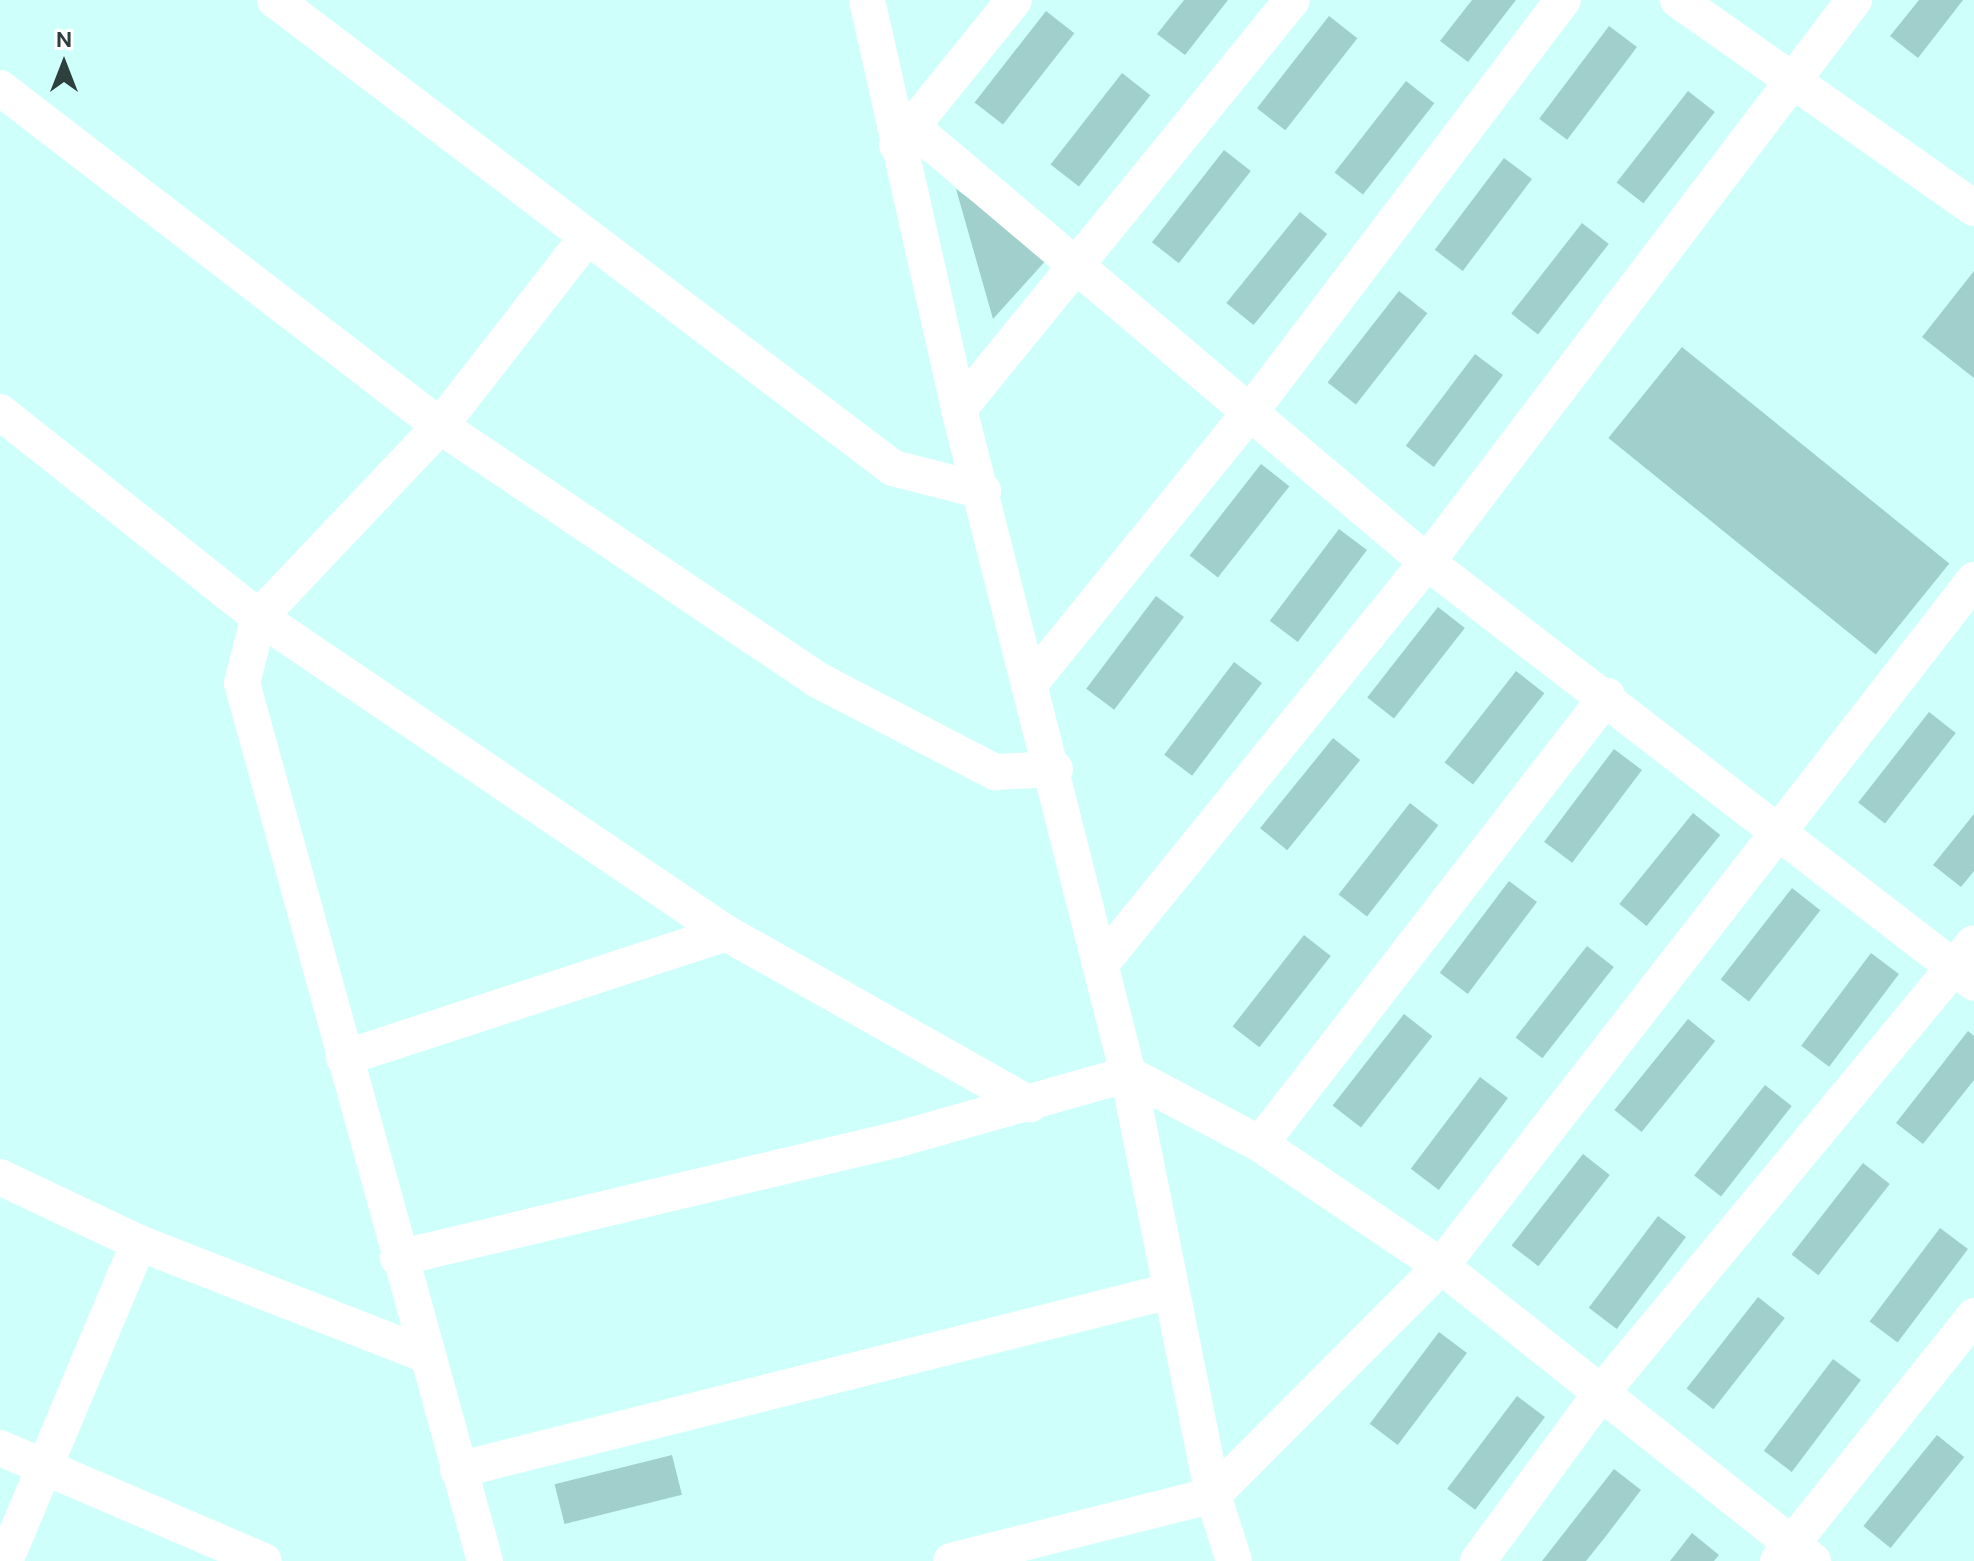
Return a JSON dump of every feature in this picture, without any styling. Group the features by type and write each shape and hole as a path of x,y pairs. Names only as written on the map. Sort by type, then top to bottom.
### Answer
{"street":[{"path":"275,0 893,468 983,491"},
{"path":"867,0 904,136 959,409 1033,680 1128,1074 1213,1495 1234,1561"},
{"path":"904,136 1014,0"},
{"path":"959,409 1080,268 1292,0"},
{"path":"1033,680 1251,411 1563,0"},
{"path":"1678,0 1790,84 1974,208"},
{"path":"1101,964 1427,562 1854,0"},
{"path":"0,88 440,426 816,679 995,772 1055,769"},
{"path":"904,136 1080,268 1427,562 1607,696 1779,832 1968,964 1601,1393 1478,1561"},
{"path":"485,1561 423,1354 242,683 259,617 440,426 587,237"},
{"path":"0,412 259,617 726,933 1030,1104"},
{"path":"951,1561 1213,1495 1441,1266 1974,580"},
{"path":"1260,1144 1607,696"},
{"path":"344,1058 726,933"},
{"path":"398,1258 1030,1104 1128,1074 1260,1144 1441,1266 1601,1393 1794,1555 1974,1316"},
{"path":"0,1177 139,1243 423,1354"},
{"path":"5,1561 49,1469 139,1243"},
{"path":"458,1470 1170,1291"},
{"path":"0,1448 264,1561"}],"building":[{"path":"1184,0 1228,0 1185,55 1157,34"},
{"path":"1472,0 1516,0 1468,62 1440,41"},
{"path":"1919,0 1963,0 1918,58 1890,36"},
{"path":"1046,11 1074,33 1003,125 975,102"},
{"path":"1329,16 1357,38 1285,130 1257,108"},
{"path":"1609,26 1637,47 1567,140 1539,119"},
{"path":"1122,73 1150,95 1079,187 1051,164"},
{"path":"1406,81 1434,103 1363,195 1335,172"},
{"path":"1688,91 1715,112 1643,203 1617,182"},
{"path":"1224,150 1251,171 1179,263 1152,242"},
{"path":"1504,158 1532,179 1463,271 1435,250"},
{"path":"956,189 1049,257 993,319"},
{"path":"1300,212 1327,234 1254,325 1226,303"},
{"path":"1582,223 1609,244 1538,335 1511,314"},
{"path":"1974,271 1974,378 1922,337"},
{"path":"1399,291 1427,313 1356,405 1328,382"},
{"path":"1682,347 1949,563 1876,654 1608,438"},
{"path":"1475,354 1503,375 1434,467 1406,446"},
{"path":"1261,464 1289,486 1218,578 1190,555"},
{"path":"1339,529 1367,550 1298,642 1270,621"},
{"path":"1156,596 1184,617 1114,710 1086,689"},
{"path":"1438,607 1465,628 1394,719 1367,698"},
{"path":"1234,662 1262,683 1192,776 1164,755"},
{"path":"1516,671 1544,693 1473,785 1445,762"},
{"path":"1929,712 1956,733 1885,824 1858,803"},
{"path":"1333,738 1360,760 1287,850 1260,828"},
{"path":"1614,749 1642,770 1572,863 1544,842"},
{"path":"1410,803 1438,825 1367,917 1339,894"},
{"path":"1693,813 1720,835 1647,926 1619,904"},
{"path":"1974,814 1974,871 1961,887 1933,865"},
{"path":"1509,881 1537,902 1468,994 1440,973"},
{"path":"1792,888 1820,910 1749,1002 1721,979"},
{"path":"1304,935 1331,956 1259,1047 1233,1026"},
{"path":"1587,946 1614,967 1542,1058 1516,1037"},
{"path":"1871,953 1899,974 1829,1067 1801,1046"},
{"path":"1404,1014 1432,1036 1361,1128 1333,1105"},
{"path":"1688,1019 1715,1041 1642,1132 1614,1110"},
{"path":"1968,1031 1974,1036 1974,1080 1923,1144 1896,1123"},
{"path":"1480,1077 1508,1098 1439,1190 1411,1169"},
{"path":"1765,1085 1792,1106 1721,1197 1694,1176"},
{"path":"1583,1154 1610,1175 1538,1266 1512,1245"},
{"path":"1863,1163 1890,1184 1818,1275 1792,1254"},
{"path":"1658,1216 1686,1237 1617,1329 1589,1308"},
{"path":"1940,1228 1968,1249 1898,1343 1870,1321"},
{"path":"1758,1297 1785,1318 1713,1409 1687,1388"},
{"path":"1439,1332 1467,1353 1398,1445 1370,1424"},
{"path":"1833,1359 1861,1380 1792,1472 1764,1451"},
{"path":"1517,1396 1545,1417 1475,1510 1447,1489"},
{"path":"1937,1435 1964,1457 1891,1548 1863,1526"},
{"path":"672,1455 682,1495 565,1524 555,1484"},
{"path":"1614,1469 1641,1490 1606,1536 1586,1561 1542,1561"},
{"path":"1692,1533 1719,1555 1714,1561 1670,1561"}]}
